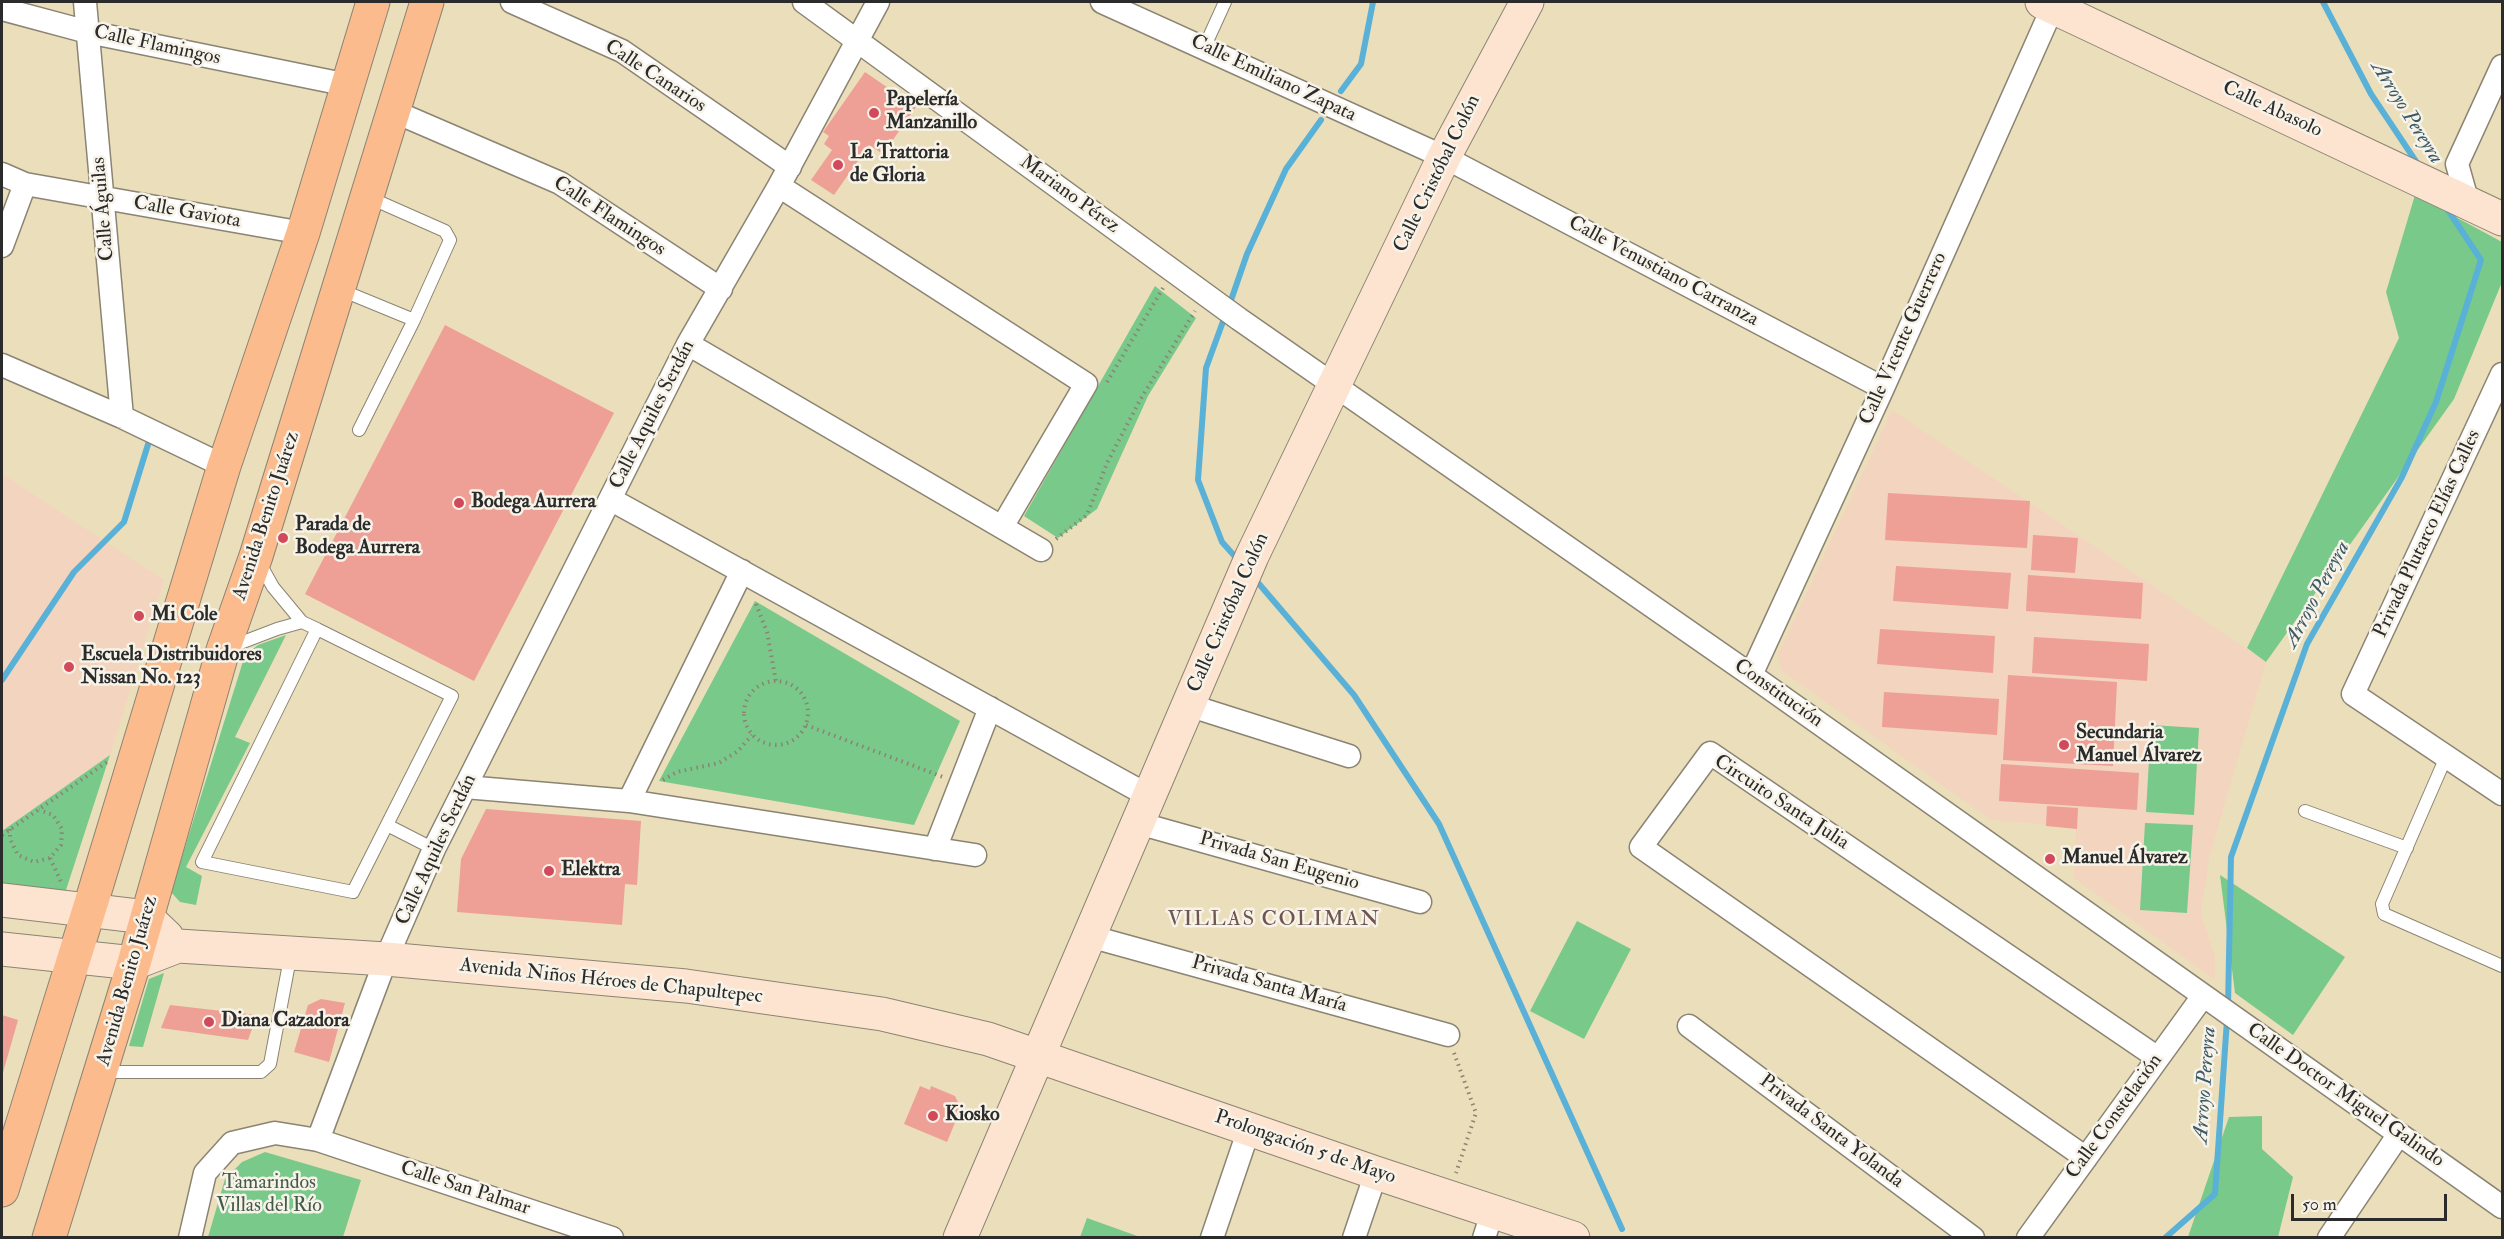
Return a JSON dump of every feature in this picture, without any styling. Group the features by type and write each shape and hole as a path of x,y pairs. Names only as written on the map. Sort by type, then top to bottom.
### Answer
{"main road":[{"path":"2,1190 90,910 224,466 303,233 373,2"},
{"name":"Avenida Benito Juárez","path":"49,1238 102,1072 224,650 256,556 427,2"}],"street":[{"name":"Calle Águilas","path":"85,2 122,417"},
{"name":"Calle Canarios","path":"512,2 622,51 785,177 1086,384"},
{"name":"Mariano Pérez","path":"804,2 1239,319 1336,385"},
{"name":"Calle Aquiles Serdán","path":"318,1140 386,959 434,849 688,344 785,177 856,39 878,2"},
{"name":"Calle Emiliano Zapata","path":"1102,2 1444,157"},
{"name":"Calle Cristóbal Colón","path":"960,1238 1246,571 1444,157 1527,2"},
{"name":"Calle Abasolo","path":"2050,3 2502,219"},
{"name":"Calle Vicente Guerrero","path":"1751,675 1883,388 2050,3"},
{"name":"Calle Flamingos","path":"2,9 88,32 348,85"},
{"path":"2468,203 2457,164 2502,66"},
{"name":"Calle Flamingos","path":"393,111 560,183 721,289"},
{"name":"Calle Venustiano Carranza","path":"1444,157 1883,388"},
{"name":"Calle Gaviota","path":"2,174 25,184 303,233"},
{"path":"2,246 25,184"},
{"path":"688,344 1041,550"},
{"path":"2,365 122,417 224,466"},
{"name":"Privada Plutarco Elías Calles","path":"2446,757 2353,694 2502,374"},
{"path":"1002,527 1086,384"},
{"name":"Constitución","path":"1336,385 1751,675 2210,1001"},
{"name":"Privada San Eugenio","path":"610,499 990,708 1143,809 1420,902"},
{"path":"629,801 741,571"},
{"path":"1188,705 1349,756"},
{"path":"935,849 990,708"},
{"name":"Circuito Santa Julia","path":"2086,1158 1641,847 1710,753 2158,1058"},
{"path":"2446,757 2502,794"},
{"path":"465,787 629,801 975,855"},
{"path":"2,900 146,917 178,946"},
{"name":"Privada Santa María","path":"1089,936 1448,1035"},
{"name":"Avenida Niños Héroes de Chapultepec","path":"2,949 134,963 178,946 386,959 686,986 882,1014 988,1039 1038,1056"},
{"name":"Calle Doctor Miguel Galindo","path":"2210,1001 2502,1207"},
{"name":"Calle Constelación","path":"2028,1238 2158,1058 2210,1001"},
{"name":"Privada Santa Yolanda","path":"1689,1026 1973,1238"},
{"name":"Prolongación 5 de Mayo","path":"1038,1056 1448,1196 1488,1224 1573,1238"},
{"path":"1212,1238 1249,1129"},
{"name":"Calle San Palmar","path":"190,1238 205,1173 232,1143 275,1133 318,1140 612,1238"},
{"path":"2329,1238 2399,1134"},
{"path":"1354,1238 1376,1173"}],"lane":[{"path":"1204,48 1225,2"},
{"path":"359,430 414,320 450,240 445,231 367,196"},
{"path":"338,289 414,320"},
{"path":"256,556 273,587 302,622 317,629 452,696 353,892 202,862 317,629"},
{"path":"224,650 277,629 302,622"},
{"path":"2446,757 2382,904 2384,914 2502,966"},
{"path":"2305,811 2407,848"},
{"path":"387,825 434,849"},
{"path":"102,1072 261,1071 270,1064 291,953"}],"path":[{"path":"1086,384 1101,394 1173,270"},
{"path":"1041,550 1087,515 1107,463 1140,400 1209,296"},
{"path":"741,571 767,632 776,682"},
{"path":"766,683 786,683 803,695 807,705 806,725 792,741 782,745 771,745 752,735 744,716 745,705 756,688 766,683"},
{"path":"806,725 960,783"},
{"path":"629,801 677,772 719,763 738,752 752,735"},
{"path":"2,836 116,755"},
{"path":"10,829 10,839 18,855 34,862 50,858 61,845 62,829 52,815 39,810"},
{"path":"50,858 63,887"},
{"path":"1448,1035 1476,1113 1448,1196"}],"shaded area":[{"name":"Secundaria Manuel Álvarez","path":"1892,410 2266,662 2209,858 2201,914 2215,957 2215,980 2074,878 2076,827 1991,820 1781,670 1778,654"},
{"name":"Escuela Distribuidores Nissan No. 123","path":"2,474 164,580 110,755 2,831"}],"green space":[{"path":"2415,195 2502,242 2502,282 2454,399 2266,662 2247,648 2399,338 2386,292"},
{"path":"1155,286 1196,318 1148,396 1097,509 1058,538 1024,516"},
{"path":"755,601 960,721 914,825 659,781"},
{"path":"286,635 235,737 250,743 186,867 202,876 196,905 180,902 171,892 245,655 258,645"},
{"path":"2151,725 2199,728 2194,815 2146,812"},
{"path":"110,755 65,893 2,885 2,831"},
{"path":"2145,823 2193,825 2187,913 2140,910"},
{"path":"2220,875 2345,957 2293,1035 2235,993"},
{"path":"1577,921 1631,949 1584,1039 1530,1011"},
{"path":"164,973 143,1047 129,1046 149,979"},
{"path":"2262,1116 2262,1149 2293,1177 2278,1237 2188,1237 2229,1117"},
{"name":"Tamarindos Villas del Río","path":"265,1152 361,1180 343,1237 208,1237 225,1179 242,1162"},
{"path":"1087,1218 1140,1237 1080,1237"}],"building":[{"name":"Papelería Manzanillo","path":"865,72 916,107 883,154 869,145 834,195 811,180 832,150 824,144 829,136 823,132"},
{"name":"Bodega Aurrera","path":"445,325 614,413 474,681 305,594"},
{"path":"1888,493 2030,501 2027,548 1885,540"},
{"path":"2033,535 2078,538 2075,573 2031,570"},
{"path":"1896,566 2011,573 2008,609 1893,601"},
{"path":"2028,575 2143,583 2141,619 2026,611"},
{"path":"1880,629 1995,636 1993,673 1877,664"},
{"path":"2034,637 2149,644 2147,681 2032,673"},
{"path":"2008,675 2117,682 2113,766 2003,760"},
{"path":"1884,692 1999,699 1997,735 1882,727"},
{"path":"2001,764 2139,773 2137,810 1999,801"},
{"path":"2047,806 2078,808 2077,829 2046,826"},
{"name":"Elektra","path":"486,809 641,821 637,885 625,884 622,925 457,912 461,859"},
{"path":"321,999 345,1003 329,1062 294,1052 308,1005"},
{"name":"Diana Cazadora","path":"170,1005 257,1015 248,1040 161,1028"},
{"path":"2,1015 18,1020 2,1076"},
{"name":"Kiosko","path":"920,1086 930,1090 931,1086 955,1096 961,1108 947,1142 904,1124"}],"waterway":[{"path":"1341,91 1361,64 1373,2"},
{"name":"Arroyo Pereyra","path":"2323,2 2371,94 2419,166"},
{"path":"1229,306 1247,254 1286,169 1321,120"},
{"name":"Arroyo Pereyra","path":"2228,1007 2231,857 2307,644 2402,477 2436,402 2481,260 2446,207"},
{"path":"1225,316 1206,368 1198,480 1222,542 1239,561"},
{"path":"2,680 74,572 124,522 150,438"},
{"path":"1254,578 1354,695 1439,824 1622,1229"},
{"name":"Arroyo Pereyra","path":"2165,1238 2215,1194 2227,1020"}],"place":[{"name":"Papelería Manzanillo","path":"874,113"},
{"name":"La Trattoria de Gloria","path":"838,165"},
{"name":"Bodega Aurrera","path":"459,503"},
{"name":"Parada de Bodega Aurrera","path":"283,538"},
{"name":"Mi Cole","path":"139,616"},
{"name":"Escuela Distribuidores Nissan No. 123","path":"69,667"},
{"name":"Secundaria Manuel Álvarez","path":"2064,745"},
{"name":"Manuel Álvarez","path":"2050,859"},
{"name":"Elektra","path":"549,871"},
{"name":"Diana Cazadora","path":"209,1022"},
{"name":"Kiosko","path":"933,1116"}],"district":[{"name":"VILLAS COLIMAN","path":"1274,920"}]}
